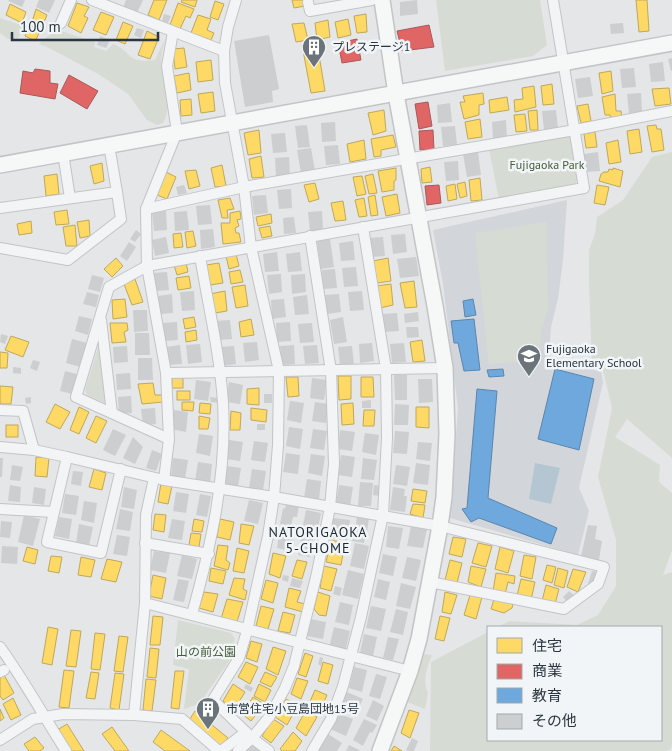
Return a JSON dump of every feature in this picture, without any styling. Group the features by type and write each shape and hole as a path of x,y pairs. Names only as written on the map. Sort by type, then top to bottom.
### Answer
{"street":[{"path":"61,24 70,0"},
{"path":"92,0 224,51"},
{"path":"236,0 228,27 224,51 225,83 244,188 251,247 279,371 278,446 274,497 268,536 247,631 239,658 213,700 249,735 269,751"},
{"path":"308,2 310,10 372,0"},
{"path":"380,751 410,672 419,639 444,497 447,434 445,368 396,94 382,0"},
{"path":"169,440 76,397 110,286 147,266 584,188 553,0"},
{"path":"134,715 145,603 146,515 159,479 169,440 166,373 147,266 146,209 177,132 167,66 173,32"},
{"path":"0,165 672,44"},
{"path":"146,209 244,188 409,160 672,111"},
{"path":"0,248 68,260 121,219 109,145"},
{"path":"63,153 70,198"},
{"path":"0,208 117,192"},
{"path":"312,751 331,719 352,657 383,515 387,438 386,369 362,227"},
{"path":"0,740 33,719 64,714 134,715 182,719 220,751 249,735 270,716 285,688 300,644 330,507 334,464 331,371 310,236"},
{"path":"192,614 209,554 219,489 223,442 223,404 220,371 200,256"},
{"path":"100,317 112,413"},
{"path":"166,373 445,368"},
{"path":"0,410 23,411 34,450"},
{"path":"0,447 34,450 159,479 440,526 604,567 598,584 564,609 430,582"},
{"path":"68,457 47,542 101,553 121,469"},
{"path":"0,509 53,512"},
{"path":"145,543 209,554"},
{"path":"145,603 410,672"},
{"path":"0,647 14,666 66,751"},
{"path":"238,751 249,735"}],"shaded area":[{"name":"Fujigaoka Elementary School","path":"567,200 563,260 558,299 551,327 549,356 601,372 603,382 579,488 589,511 578,555 450,518 458,409 443,284 433,230"}],"green space":[{"path":"436,0 540,0 547,45 533,56 445,71"},
{"path":"0,18 21,25 22,33 17,39 8,39 0,33"},
{"path":"58,30 95,42 94,47 106,51 113,44 124,50 134,59 146,61 155,60 165,39 161,63 168,109 163,123 157,125 147,120 128,94 100,75 39,44"},
{"name":"Fujigaoka Park","path":"566,135 571,136 579,176 574,187 499,199 489,149"},
{"path":"672,152 672,458 627,419 615,437 660,465 659,482 672,493 672,550 663,575 672,572 671,749 665,751 430,751 431,662 487,633 487,741 662,741 662,626 499,626 510,621 577,625 598,615 616,586 616,540 598,477 612,408 603,370 592,366 589,250 595,234 597,217 623,200 652,157"},
{"path":"546,222 548,308 541,333 540,360 489,364 475,233"},
{"path":"101,338 107,404 87,395 85,390"},
{"name":"山の前公園","path":"178,620 231,633 235,639 229,661 199,704 184,709 189,669 173,665"},
{"path":"421,654 432,655 426,674 425,684 428,693 425,709 407,702"}],"water":[{"path":"535,463 560,468 551,504 529,499"}],"building: 住宅":[{"path":"154,0 167,0 159,20 148,15"},
{"path":"182,0 197,0 195,7 181,2"},
{"path":"292,0 305,0 305,6 294,8"},
{"path":"636,0 647,0 649,31 639,32"},
{"path":"215,1 224,4 218,20 210,17"},
{"path":"77,3 89,7 84,16 88,18 81,33 68,26"},
{"path":"178,3 194,9 190,18 186,16 180,29 170,25"},
{"path":"10,4 26,12 22,23 6,15"},
{"path":"36,9 47,15 42,27 32,22"},
{"path":"101,12 114,17 106,35 93,30"},
{"path":"366,14 367,32 357,33 354,16"},
{"path":"198,15 211,19 207,30 214,33 211,40 191,33"},
{"path":"348,19 351,35 338,38 335,22"},
{"path":"328,20 330,37 317,40 315,23"},
{"path":"123,22 133,26 125,44 116,40"},
{"path":"304,23 308,40 296,42 292,24"},
{"path":"30,25 41,30 35,41 25,36"},
{"path":"147,31 159,37 150,59 138,55"},
{"name":"プレステージ1","path":"317,43 325,91 311,93 302,45"},
{"path":"184,48 187,67 175,69 173,49"},
{"path":"211,60 213,80 198,82 196,62"},
{"path":"611,71 613,91 602,94 599,73"},
{"path":"189,73 191,90 177,93 174,76"},
{"path":"552,84 554,104 543,105 541,86"},
{"path":"534,86 536,107 515,112 514,100 523,99 522,88"},
{"path":"669,88 671,104 655,106 652,89"},
{"path":"213,92 215,111 201,113 198,94"},
{"path":"483,93 484,104 479,105 479,115 464,119 460,102 465,102 463,96"},
{"path":"615,94 616,111 621,111 622,118 611,119 610,115 605,115 602,97"},
{"path":"507,97 509,110 490,113 489,100"},
{"path":"191,99 192,115 181,116 180,100"},
{"path":"588,104 591,121 581,123 577,106"},
{"path":"384,110 386,131 373,135 368,113"},
{"path":"537,110 538,130 530,130 528,111"},
{"path":"525,114 527,131 516,132 514,115"},
{"path":"480,119 482,137 468,139 465,122"},
{"path":"656,125 657,129 661,129 664,150 652,152 647,126"},
{"path":"639,129 642,152 630,154 627,131"},
{"path":"259,130 261,153 248,155 244,133"},
{"path":"595,132 597,147 586,148 584,134"},
{"path":"393,135 396,147 381,150 381,156 374,157 371,139"},
{"path":"364,140 366,159 350,162 347,144"},
{"path":"618,140 621,162 609,164 606,143"},
{"path":"261,156 264,177 252,178 249,159"},
{"path":"102,163 104,181 94,184 90,166"},
{"path":"222,165 226,186 215,187 211,168"},
{"path":"430,167 432,182 422,183 421,169"},
{"path":"396,168 394,190 382,192 378,171"},
{"path":"613,168 623,171 620,187 599,181 601,174 608,172 609,169 613,170"},
{"path":"196,170 200,186 189,189 185,171"},
{"path":"166,172 176,177 167,199 157,195"},
{"path":"57,174 59,194 46,196 44,176"},
{"path":"373,174 377,193 369,194 365,176"},
{"path":"362,176 366,194 357,196 353,177"},
{"path":"480,178 482,200 471,201 469,180"},
{"path":"465,182 467,196 460,198 457,184"},
{"path":"315,183 319,199 309,202 304,185"},
{"path":"455,184 457,199 448,201 446,186"},
{"path":"597,185 609,187 605,205 594,203"},
{"path":"397,194 400,213 386,216 382,197"},
{"path":"375,195 378,215 371,216 368,197"},
{"path":"230,198 234,209 227,210 228,218 222,218 218,200"},
{"path":"364,198 367,216 359,217 355,200"},
{"path":"343,201 346,220 335,221 331,203"},
{"path":"67,210 69,224 56,225 54,212"},
{"path":"240,211 241,219 237,220 239,226 235,228 236,233 239,233 241,242 223,244 221,223 230,223 230,213"},
{"path":"271,214 272,223 258,226 256,217"},
{"path":"89,220 90,236 80,238 77,222"},
{"path":"31,221 32,233 19,235 17,224"},
{"path":"75,225 77,246 66,246 63,227"},
{"path":"270,226 272,236 262,238 259,228"},
{"path":"193,231 196,246 187,248 185,232"},
{"path":"181,233 183,247 174,248 173,234"},
{"path":"236,254 239,266 229,269 226,256"},
{"path":"116,258 123,266 112,277 104,269"},
{"path":"388,258 391,281 377,283 373,261"},
{"path":"186,263 188,272 177,275 174,265"},
{"path":"219,263 223,283 210,285 206,265"},
{"path":"240,270 243,282 231,284 229,272"},
{"path":"189,276 191,288 178,290 176,278"},
{"path":"135,279 143,302 132,305 124,284"},
{"path":"414,281 417,307 405,308 400,283"},
{"path":"391,284 393,305 380,308 376,286"},
{"path":"245,285 248,306 236,308 232,287"},
{"path":"225,291 227,311 215,313 210,294"},
{"path":"125,299 127,317 113,319 112,300"},
{"path":"194,317 196,327 185,329 183,319"},
{"path":"251,319 254,335 241,337 239,322"},
{"path":"110,323 127,323 128,330 124,332 126,342 112,343"},
{"path":"196,330 197,340 186,342 185,332"},
{"path":"11,336 29,342 23,357 5,350"},
{"path":"422,340 425,361 413,362 410,342"},
{"path":"0,352 8,353 7,368 0,368"},
{"path":"338,376 351,376 351,399 339,400"},
{"path":"286,377 298,377 299,396 288,397"},
{"path":"361,377 373,377 374,397 361,397"},
{"path":"172,378 183,378 183,388 172,388"},
{"path":"153,383 155,395 162,395 163,402 142,404 138,384"},
{"path":"0,386 13,387 11,404 0,404"},
{"path":"259,388 259,405 247,404 247,389"},
{"path":"177,391 190,391 190,400 177,400"},
{"path":"182,402 194,402 193,411 182,410"},
{"path":"200,403 211,404 210,414 199,413"},
{"path":"353,403 354,424 342,425 341,404"},
{"path":"55,404 70,412 60,429 46,422"},
{"path":"79,407 89,412 79,434 70,430"},
{"path":"416,407 429,407 429,428 416,427"},
{"path":"251,408 267,410 266,422 251,420"},
{"path":"364,410 375,410 374,426 363,426"},
{"path":"231,411 241,413 240,430 230,430"},
{"path":"96,416 107,421 96,443 86,438"},
{"path":"199,416 210,418 208,429 199,429"},
{"path":"6,425 18,425 18,437 6,437"},
{"path":"36,457 49,458 47,477 35,476"},
{"path":"94,469 106,473 102,490 89,487"},
{"path":"161,483 172,486 168,504 158,502"},
{"path":"413,489 427,491 425,503 411,501"},
{"path":"413,504 425,505 423,518 410,514"},
{"path":"155,514 166,515 164,532 153,530"},
{"path":"194,519 204,521 202,532 192,531"},
{"path":"220,519 234,522 230,540 217,537"},
{"path":"241,524 254,526 249,545 239,543"},
{"path":"191,533 201,534 199,547 189,545"},
{"path":"453,537 466,539 462,557 449,554"},
{"path":"331,540 345,543 341,565 326,562"},
{"path":"478,543 492,546 486,567 472,563"},
{"path":"218,545 228,546 226,560 230,563 228,570 214,566"},
{"path":"27,547 38,550 35,564 23,561"},
{"path":"500,547 514,551 508,573 495,569"},
{"path":"237,548 249,551 244,573 233,571"},
{"path":"273,553 286,556 280,578 269,574"},
{"path":"524,555 536,557 532,579 520,576"},
{"path":"51,556 62,557 59,573 48,571"},
{"path":"81,557 95,560 91,577 78,575"},
{"path":"107,559 122,562 116,582 101,579"},
{"path":"297,560 307,562 302,579 292,576"},
{"path":"450,560 462,563 457,583 445,580"},
{"path":"547,565 556,567 552,583 543,580"},
{"path":"324,566 337,569 331,591 320,588"},
{"path":"471,566 486,569 481,587 468,582"},
{"path":"211,568 226,571 223,584 209,581"},
{"path":"558,568 568,571 564,588 554,585"},
{"path":"573,569 586,572 578,592 567,587"},
{"path":"496,573 515,576 514,584 508,582 505,594 493,591"},
{"path":"153,575 166,578 162,599 149,596"},
{"path":"234,578 245,579 243,589 247,591 245,600 229,595"},
{"path":"521,579 535,582 531,600 517,596"},
{"path":"266,580 278,583 273,603 261,599"},
{"path":"546,585 559,589 555,604 542,601"},
{"path":"289,588 301,591 297,602 305,604 303,612 285,607"},
{"path":"204,592 218,594 213,612 199,608"},
{"path":"318,592 330,596 326,616 319,615 314,609"},
{"path":"445,592 457,595 451,614 442,612"},
{"path":"470,595 482,597 476,619 464,615"},
{"path":"227,599 243,602 237,622 221,619"},
{"path":"494,599 513,604 512,608 504,613 491,609"},
{"path":"261,606 274,609 268,629 256,626"},
{"path":"283,612 295,615 290,633 278,631"},
{"path":"153,616 163,617 160,645 150,645"},
{"path":"440,616 450,618 444,641 435,639"},
{"path":"48,627 58,629 52,665 42,663"},
{"path":"71,630 81,631 76,667 66,666"},
{"path":"95,633 105,634 100,670 91,669"},
{"path":"119,636 128,637 123,672 114,671"},
{"path":"251,641 262,644 257,662 246,658"},
{"path":"273,647 286,651 278,675 266,669"},
{"path":"150,648 159,649 156,678 147,677"},
{"path":"305,653 313,656 306,677 298,674"},
{"path":"246,662 258,667 250,684 238,677"},
{"path":"323,662 333,665 328,684 318,681"},
{"path":"64,670 74,671 69,708 59,707"},
{"path":"175,671 184,671 179,709 171,708"},
{"path":"91,672 99,673 95,699 86,698"},
{"path":"265,672 277,677 271,687 260,682"},
{"path":"115,673 124,674 119,710 110,708"},
{"path":"4,675 14,693 3,700 0,696 0,678"},
{"path":"297,678 308,681 301,699 291,694"},
{"path":"146,679 156,680 152,711 143,710"},
{"path":"233,684 245,692 234,710 223,701"},
{"path":"259,684 271,690 265,702 254,696"},
{"path":"315,690 327,695 320,711 308,706"},
{"path":"253,697 264,704 251,721 242,714"},
{"path":"13,698 21,715 11,720 3,704"},
{"path":"286,699 298,705 287,725 275,717"},
{"path":"0,709 4,718 0,721"},
{"path":"306,710 317,717 306,736 296,728"},
{"path":"409,710 419,713 410,738 401,733"},
{"name":"市営住宅小豆島団地15号","path":"195,711 228,738 221,748 188,722"},
{"path":"273,719 284,726 271,743 262,736"},
{"path":"67,724 84,751 70,751 57,730"},
{"path":"112,727 129,751 115,751 102,734"},
{"path":"161,730 190,751 165,751 153,742"},
{"path":"293,732 302,741 295,751 282,751 280,749"},
{"path":"35,737 44,748 40,751 29,751 24,744"},
{"path":"394,746 402,751 391,751"}],"building: 商業":[{"path":"429,25 434,47 402,51 397,31"},
{"path":"357,39 361,60 342,63 338,43"},
{"path":"35,69 50,71 50,83 58,84 55,99 20,93 23,71 33,73"},
{"path":"69,75 98,91 87,109 60,93"},
{"path":"428,102 432,126 419,129 415,104"},
{"path":"433,130 434,149 420,150 419,131"},
{"path":"439,185 441,203 427,205 425,186"}],"building: 教育":[{"path":"473,299 476,315 465,317 463,301"},
{"path":"474,319 480,370 464,371 458,343 454,343 451,321"},
{"path":"503,369 504,376 489,377 487,370"},
{"path":"555,369 594,379 579,450 538,439"},
{"path":"477,389 497,391 488,498 557,528 551,544 479,518 471,522 462,509 467,508"}],"building: その他":[{"path":"9,0 25,0 22,7"},
{"path":"39,0 55,0 49,13 36,7"},
{"path":"126,0 143,0 137,13 123,8"},
{"path":"417,0 418,14 400,16 400,2"},
{"path":"164,14 171,16 168,23 162,21"},
{"path":"623,23 624,33 611,34 610,24"},
{"path":"137,28 144,30 141,38 134,35"},
{"path":"269,35 279,89 272,91 273,102 245,107 234,41"},
{"path":"100,36 110,40 106,48 97,45"},
{"path":"672,58 672,71 671,71 668,59"},
{"path":"663,62 665,81 651,82 649,64"},
{"path":"634,68 636,87 622,88 620,69"},
{"path":"590,77 593,96 578,98 575,79"},
{"path":"641,93 642,112 629,113 627,94"},
{"path":"450,103 452,122 438,123 437,105"},
{"path":"556,110 558,129 544,130 542,111"},
{"path":"506,120 507,139 493,140 492,122"},
{"path":"335,122 336,141 322,142 321,123"},
{"path":"307,125 310,147 298,148 295,126"},
{"path":"455,126 457,145 443,146 441,127"},
{"path":"285,133 287,152 273,153 271,134"},
{"path":"338,145 340,164 326,165 324,146"},
{"path":"311,148 315,171 301,173 297,150"},
{"path":"478,152 481,175 467,177 463,154"},
{"path":"598,152 600,171 586,172 584,154"},
{"path":"289,157 290,175 276,177 275,158"},
{"path":"458,161 459,180 446,181 444,162"},
{"path":"184,185 187,193 178,195 176,187"},
{"path":"291,189 292,208 279,209 277,190"},
{"path":"266,195 268,213 254,215 252,196"},
{"path":"210,205 212,224 198,225 196,206"},
{"path":"166,211 167,230 154,231 152,212"},
{"path":"187,211 189,230 175,231 174,212"},
{"path":"322,211 323,229 310,231 308,212"},
{"path":"294,217 296,233 284,234 283,218"},
{"path":"213,229 215,247 201,249 200,230"},
{"path":"136,230 141,234 135,242 130,239"},
{"path":"405,234 407,252 393,254 391,235"},
{"path":"166,237 169,253 155,256 152,240"},
{"path":"383,237 385,256 371,257 370,238"},
{"path":"330,239 334,267 321,269 317,241"},
{"path":"353,241 355,260 341,261 339,243"},
{"path":"129,242 136,247 127,261 120,256"},
{"path":"277,252 279,271 265,272 263,254"},
{"path":"300,252 302,271 288,272 286,254"},
{"path":"416,257 419,276 400,278 397,259"},
{"path":"356,267 358,286 344,287 342,268"},
{"path":"335,269 337,288 323,289 322,270"},
{"path":"167,272 169,290 155,291 153,273"},
{"path":"281,274 282,292 269,294 267,275"},
{"path":"305,274 306,292 292,294 291,275"},
{"path":"92,275 104,278 100,292 88,289"},
{"path":"194,291 195,310 182,311 180,292"},
{"path":"362,291 364,310 350,311 348,292"},
{"path":"87,292 99,295 96,307 83,304"},
{"path":"172,294 173,313 160,314 158,296"},
{"path":"339,294 341,312 327,314 325,295"},
{"path":"307,295 309,314 295,315 293,297"},
{"path":"284,299 286,317 272,319 271,300"},
{"path":"133,310 147,310 148,331 134,332"},
{"path":"418,312 419,321 405,323 404,314"},
{"path":"397,313 399,331 385,332 383,314"},
{"path":"79,316 92,319 88,335 75,331"},
{"path":"343,317 347,342 334,344 330,320"},
{"path":"230,320 232,339 218,340 216,321"},
{"path":"177,322 178,340 164,341 163,323"},
{"path":"290,322 291,341 277,342 276,323"},
{"path":"312,323 314,342 300,343 298,324"},
{"path":"406,327 418,327 419,337 407,338"},
{"path":"135,333 149,333 150,355 135,355"},
{"path":"1,334 8,336 5,344 0,342"},
{"path":"72,339 87,343 81,367 66,363"},
{"path":"257,342 259,360 245,362 243,343"},
{"path":"372,343 374,361 360,363 359,344"},
{"path":"404,343 406,362 392,363 390,344"},
{"path":"200,344 202,362 188,364 186,345"},
{"path":"180,345 182,364 168,365 166,347"},
{"path":"294,345 295,364 282,365 280,346"},
{"path":"317,345 319,363 305,364 303,346"},
{"path":"127,346 128,362 114,363 113,347"},
{"path":"234,346 236,364 222,366 220,347"},
{"path":"352,346 354,365 340,366 338,347"},
{"path":"138,358 152,358 153,380 138,380"},
{"path":"33,360 40,362 37,371 30,368"},
{"path":"13,367 21,368 21,374 13,373"},
{"path":"65,371 77,374 72,394 60,391"},
{"path":"130,373 131,389 117,390 116,374"},
{"path":"394,375 407,375 407,400 395,400"},
{"path":"312,378 327,380 324,400 310,398"},
{"path":"418,379 432,379 433,402 419,403"},
{"path":"196,380 211,382 208,401 194,399"},
{"path":"229,382 243,385 240,404 226,402"},
{"path":"264,394 272,394 272,403 264,403"},
{"path":"131,396 132,413 119,414 118,397"},
{"path":"31,397 31,403 26,404 25,398"},
{"path":"210,397 218,398 219,403 211,402"},
{"path":"371,400 371,408 362,408 362,401"},
{"path":"290,401 304,403 301,423 287,420"},
{"path":"315,402 329,404 326,423 312,421"},
{"path":"395,404 409,405 408,425 394,425"},
{"path":"155,408 156,424 143,425 141,409"},
{"path":"174,410 188,412 186,432 171,429"},
{"path":"257,424 265,424 265,430 257,430"},
{"path":"289,427 303,429 300,449 286,446"},
{"path":"113,429 126,435 115,456 103,450"},
{"path":"313,429 327,431 324,450 310,448"},
{"path":"340,430 355,432 352,451 338,449"},
{"path":"395,431 409,432 407,454 393,453"},
{"path":"365,433 379,435 376,455 362,452"},
{"path":"199,434 213,436 210,456 196,453"},
{"path":"133,437 143,447 135,464 123,458"},
{"path":"229,440 243,442 240,461 226,459"},
{"path":"254,441 268,443 265,462 251,460"},
{"path":"418,442 432,443 430,461 416,459"},
{"path":"152,450 162,454 156,471 146,468"},
{"path":"286,453 300,455 298,474 283,472"},
{"path":"311,454 325,456 322,476 308,473"},
{"path":"341,455 355,457 352,477 338,475"},
{"path":"0,458 3,458 2,477 0,477"},
{"path":"173,458 188,460 185,479 171,477"},
{"path":"363,458 377,460 374,480 361,479"},
{"path":"198,462 212,464 210,483 195,481"},
{"path":"416,463 430,465 428,485 413,483"},
{"path":"12,465 23,467 20,481 10,480"},
{"path":"396,465 410,467 407,486 393,484"},
{"path":"227,466 241,468 238,487 224,485"},
{"path":"252,469 266,471 263,490 249,488"},
{"path":"73,471 83,472 81,486 71,484"},
{"path":"307,479 321,481 319,500 304,498"},
{"path":"360,482 373,483 371,506 358,506"},
{"path":"10,485 21,487 20,502 8,501"},
{"path":"339,485 353,487 350,506 336,504"},
{"path":"374,485 381,486 380,496 373,495"},
{"path":"34,487 46,489 44,505 32,503"},
{"path":"124,487 137,490 134,509 121,507"},
{"path":"393,487 405,489 404,496 407,496 405,512 390,510"},
{"path":"176,492 189,494 186,513 173,511"},
{"path":"65,494 79,496 76,515 62,513"},
{"path":"200,494 211,496 207,517 196,515"},
{"path":"249,500 263,503 258,524 244,521"},
{"path":"84,501 97,503 94,523 81,520"},
{"path":"286,504 299,506 297,517 293,517 291,526 280,524 283,508 285,509"},
{"path":"120,509 133,512 130,531 116,529"},
{"path":"306,510 321,513 317,534 302,531"},
{"path":"24,515 40,519 33,546 18,542"},
{"path":"59,517 72,519 69,539 55,536"},
{"path":"357,517 369,519 367,531 355,529"},
{"path":"333,518 350,520 347,540 330,538"},
{"path":"172,519 185,521 182,540 168,538"},
{"path":"1,521 12,522 10,538 0,537"},
{"path":"79,524 93,527 89,546 76,543"},
{"path":"588,525 597,526 595,539 602,541 599,560 581,556"},
{"path":"388,526 403,528 399,549 386,547"},
{"path":"411,526 427,529 423,548 407,546"},
{"path":"280,529 295,532 291,551 277,548"},
{"path":"354,531 366,533 364,543 352,541"},
{"path":"302,533 314,536 310,557 298,555"},
{"path":"117,535 130,537 127,556 113,554"},
{"path":"355,543 369,546 364,569 350,566"},
{"path":"2,546 18,547 17,564 1,563"},
{"path":"154,551 170,553 166,573 150,570"},
{"path":"383,554 397,557 393,576 379,573"},
{"path":"182,555 197,559 192,579 177,576"},
{"path":"407,557 421,560 416,581 402,578"},
{"path":"348,570 364,574 358,599 342,595"},
{"path":"592,571 597,572 592,585 588,584"},
{"path":"283,575 289,576 288,582 282,580"},
{"path":"292,578 303,581 300,588 290,586"},
{"path":"178,579 189,581 184,602 173,600"},
{"path":"378,579 390,582 386,600 374,597"},
{"path":"401,583 416,587 410,609 396,606"},
{"path":"335,586 342,588 340,596 333,594"},
{"path":"569,591 576,597 568,603 563,597"},
{"path":"340,602 353,605 349,625 335,622"},
{"path":"371,606 386,609 381,631 366,628"},
{"path":"396,609 408,612 403,635 390,632"},
{"path":"310,619 326,622 323,639 307,636"},
{"path":"334,627 350,631 345,652 329,648"},
{"path":"364,634 377,637 373,656 360,653"},
{"path":"388,637 399,639 393,660 383,658"},
{"path":"320,657 323,658 321,666 318,664"},
{"path":"354,667 367,670 362,692 349,688"},
{"path":"376,674 387,677 380,699 369,696"},
{"path":"246,684 253,688 251,692 244,688"},
{"path":"347,692 363,699 355,715 340,708"},
{"path":"373,700 384,706 377,721 366,716"},
{"path":"337,713 353,719 346,736 330,729"},
{"path":"364,719 377,725 372,733 370,732 363,746 353,740"},
{"path":"328,734 342,743 337,751 318,751"},
{"path":"412,738 418,741 414,751 408,751 406,750"},
{"path":"254,743 262,751 246,751"},
{"path":"349,745 361,751 346,751"}],"place":[{"name":"プレステージ1","path":"314,68"},
{"name":"Fujigaoka Elementary School","path":"529,377"},
{"name":"市営住宅小豆島団地15号","path":"208,730"}],"district":[{"name":"NATORIGAOKA 5-CHOME","path":"318,540"}]}
